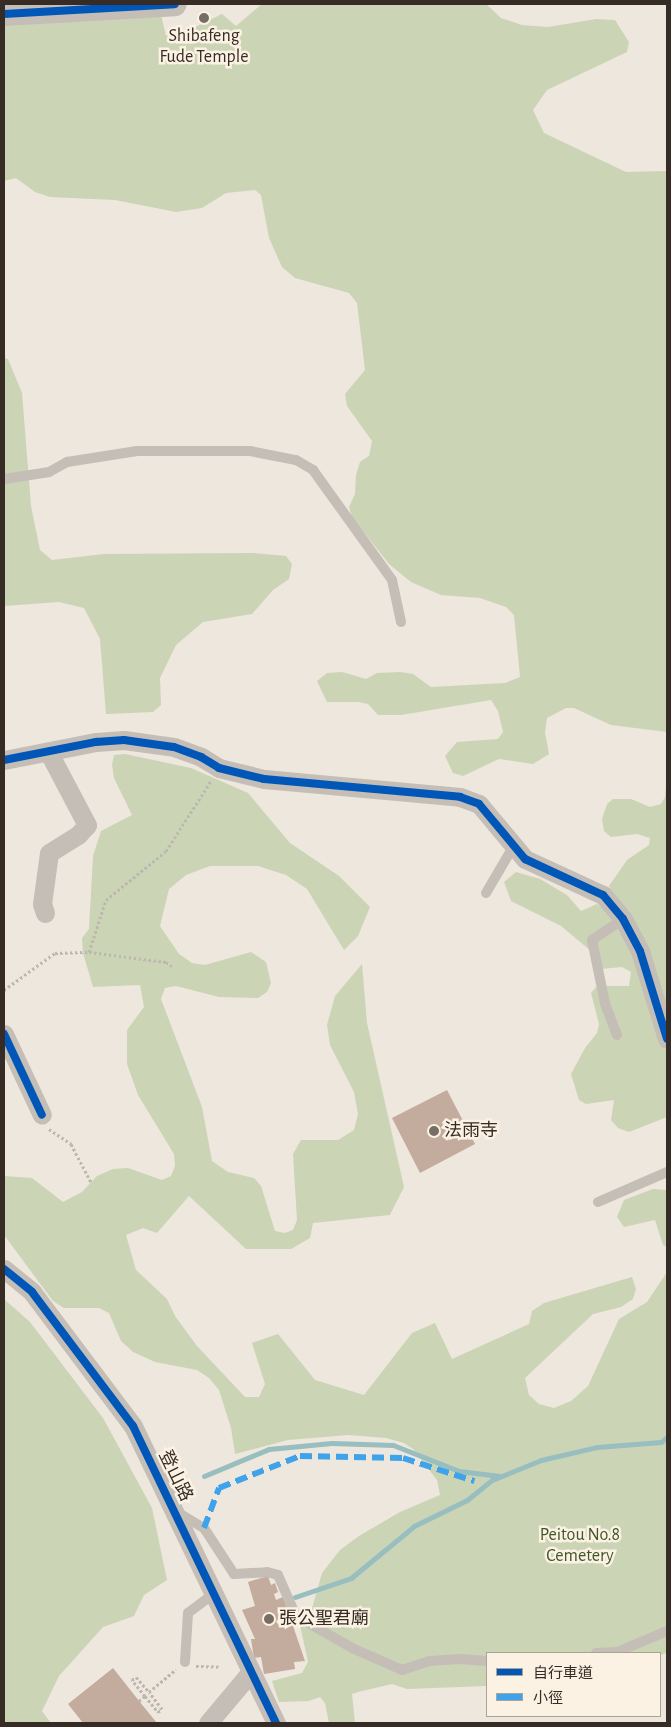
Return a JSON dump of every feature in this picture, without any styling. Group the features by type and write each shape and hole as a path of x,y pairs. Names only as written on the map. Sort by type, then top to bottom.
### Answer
{"street":[{"path":"4,14 43,8 175,4"},
{"path":"4,760 49,753 96,742 124,740 174,748 201,757 219,768 264,779 321,786 460,797 479,804 513,848 525,859 603,895 623,919 640,951 667,1039"},
{"path":"45,913 42,904 49,853 78,835 87,825 49,753"},
{"path":"4,1034 42,1115"},
{"name":"登山路","path":"4,1270 32,1292 133,1426 176,1511 212,1595 276,1723"},
{"path":"208,1723 250,1673"}],"lane":[{"path":"4,479 49,472 68,462 137,451 250,451 296,460 314,470 392,580 401,622"},
{"path":"486,893 513,848"},
{"path":"617,1035 606,1003 592,940 623,919"},
{"path":"598,1202 667,1172"},
{"path":"176,1511 204,1528 234,1574 267,1572 278,1575 296,1616 352,1648 402,1670 430,1661 486,1661"},
{"path":"185,1662 188,1613 212,1595"},
{"path":"617,1652 667,1631"}],"path":[{"path":"89,952 106,900 166,852 219,768"},
{"path":"4,990 55,953 89,952 166,962 172,966"},
{"path":"42,1115 50,1131 71,1144 92,1184"},
{"path":"149,1692 185,1662 191,1666 219,1667"},
{"path":"136,1677 149,1692 162,1709 158,1712 132,1680 136,1677"},
{"path":"139,1701 145,1696"}],"green space":[{"path":"262,4 486,4 501,18 522,25 548,27 596,19 615,20 629,42 627,52 547,90 533,110 544,133 626,172 667,171 667,732 611,725 574,708 566,708 547,718 545,733 549,754 533,764 499,759 463,776 453,773 445,756 457,742 498,739 503,732 498,711 491,700 401,715 378,715 368,704 359,702 327,702 317,681 327,673 342,672 366,679 377,673 400,672 413,674 431,687 505,683 520,677 514,615 506,607 480,598 441,595 411,582 389,564 352,517 349,507 355,494 356,475 360,462 369,456 372,441 347,406 345,394 365,370 357,303 349,293 295,278 282,267 269,238 261,195 255,190 226,193 202,208 176,212 115,200 50,197 35,192 16,178 4,181 4,22 161,14 166,36 189,30 222,14 236,26"},
{"path":"4,358 8,359 22,393 31,506 40,550 52,560 104,554 254,553 286,556 292,564 289,579 273,590 252,614 203,622 176,645 160,678 161,705 153,712 106,714 100,639 84,608 59,602 4,606"},
{"name":"Peitou No.8 Cemetery","path":"125,754 191,768 248,793 290,843 339,876 370,907 358,936 344,950 307,889 286,875 258,866 210,866 186,875 169,889 160,926 179,954 192,963 205,965 251,952 266,962 271,983 267,992 258,998 219,997 176,986 165,988 161,999 202,1107 212,1161 228,1172 254,1178 261,1186 275,1231 285,1233 293,1230 297,1220 293,1154 301,1140 338,1140 354,1130 358,1114 354,1092 330,1045 327,1025 335,996 362,964 367,1023 404,1187 390,1215 313,1223 310,1238 291,1249 246,1249 189,1196 157,1233 143,1228 126,1235 136,1270 167,1299 175,1316 197,1346 245,1397 259,1397 265,1384 252,1343 278,1334 315,1380 364,1395 412,1333 435,1323 452,1359 529,1324 532,1311 544,1303 632,1277 636,1289 633,1299 621,1307 593,1314 525,1378 529,1395 539,1404 554,1408 571,1401 588,1386 619,1319 647,1302 667,1272 667,1653 661,1655 661,1652 486,1652 486,1686 407,1689 392,1684 358,1692 352,1694 355,1723 329,1723 325,1703 320,1697 309,1701 279,1702 272,1681 302,1673 308,1662 300,1625 309,1619 322,1573 340,1550 359,1536 400,1512 440,1495 437,1480 413,1449 404,1443 386,1438 349,1435 288,1440 235,1454 231,1428 219,1390 209,1378 197,1370 155,1362 133,1352 121,1341 109,1313 99,1308 64,1308 53,1301 4,1235 4,1176 32,1178 63,1202 82,1192 97,1176 113,1169 128,1168 162,1180 171,1176 175,1166 174,1154 138,1095 127,1064 127,1030 144,1007 140,985 93,987 83,953 82,938 89,929 93,856 101,831 132,815 114,778 112,765 114,755"},
{"path":"667,772 667,1117 629,1132 618,1128 611,1120 614,1100 586,1104 579,1100 571,1074 585,1048 597,1033 599,1024 591,993 597,986 629,986 631,972 622,967 601,969 591,951 561,926 511,901 504,882 516,872 540,879 567,895 581,911 597,904 606,910 631,951 609,886 627,860 649,845 650,838 637,834 611,837 604,831 602,819 607,804 613,799 631,799 650,807 661,804 665,797"},
{"path":"653,1189 667,1190 667,1247 663,1245 655,1220 624,1227 617,1217 624,1200"},
{"path":"4,1299 30,1322 103,1418 152,1508 167,1580 144,1595 134,1616 103,1627 59,1676 42,1711 51,1723 4,1723"}],"building":[{"name":"法雨寺","path":"447,1090 475,1144 420,1173 392,1118"},
{"name":"張公聖君廟","path":"268,1576 271,1585 275,1583 278,1592 274,1594 276,1600 283,1597 305,1661 294,1662 295,1669 264,1674 261,1657 254,1658 251,1639 255,1639 242,1610 255,1606 248,1582"},
{"path":"113,1668 157,1723 83,1723 68,1704"}],"waterway":[{"path":"295,1597 351,1578 414,1526 467,1500 492,1480 541,1460 597,1447 661,1442 667,1437"},
{"path":"204,1476 269,1449 332,1443 393,1445 459,1471 500,1476"}],"marked path":[{"path":"204,1528 219,1488 300,1456 403,1458 474,1481"}],"cycle path":[{"path":"4,14 175,4"},
{"path":"4,760 96,742 124,740 174,747 201,757 219,768 264,779 460,797 479,804 525,859 603,895 623,919 640,951 667,1039"},
{"path":"4,1034 42,1115"},
{"path":"4,1269 32,1292 133,1426 276,1723"}],"place":[{"name":"Shibafeng Fude Temple","path":"204,18"},
{"name":"法雨寺","path":"434,1131"},
{"name":"張公聖君廟","path":"269,1619"}]}
